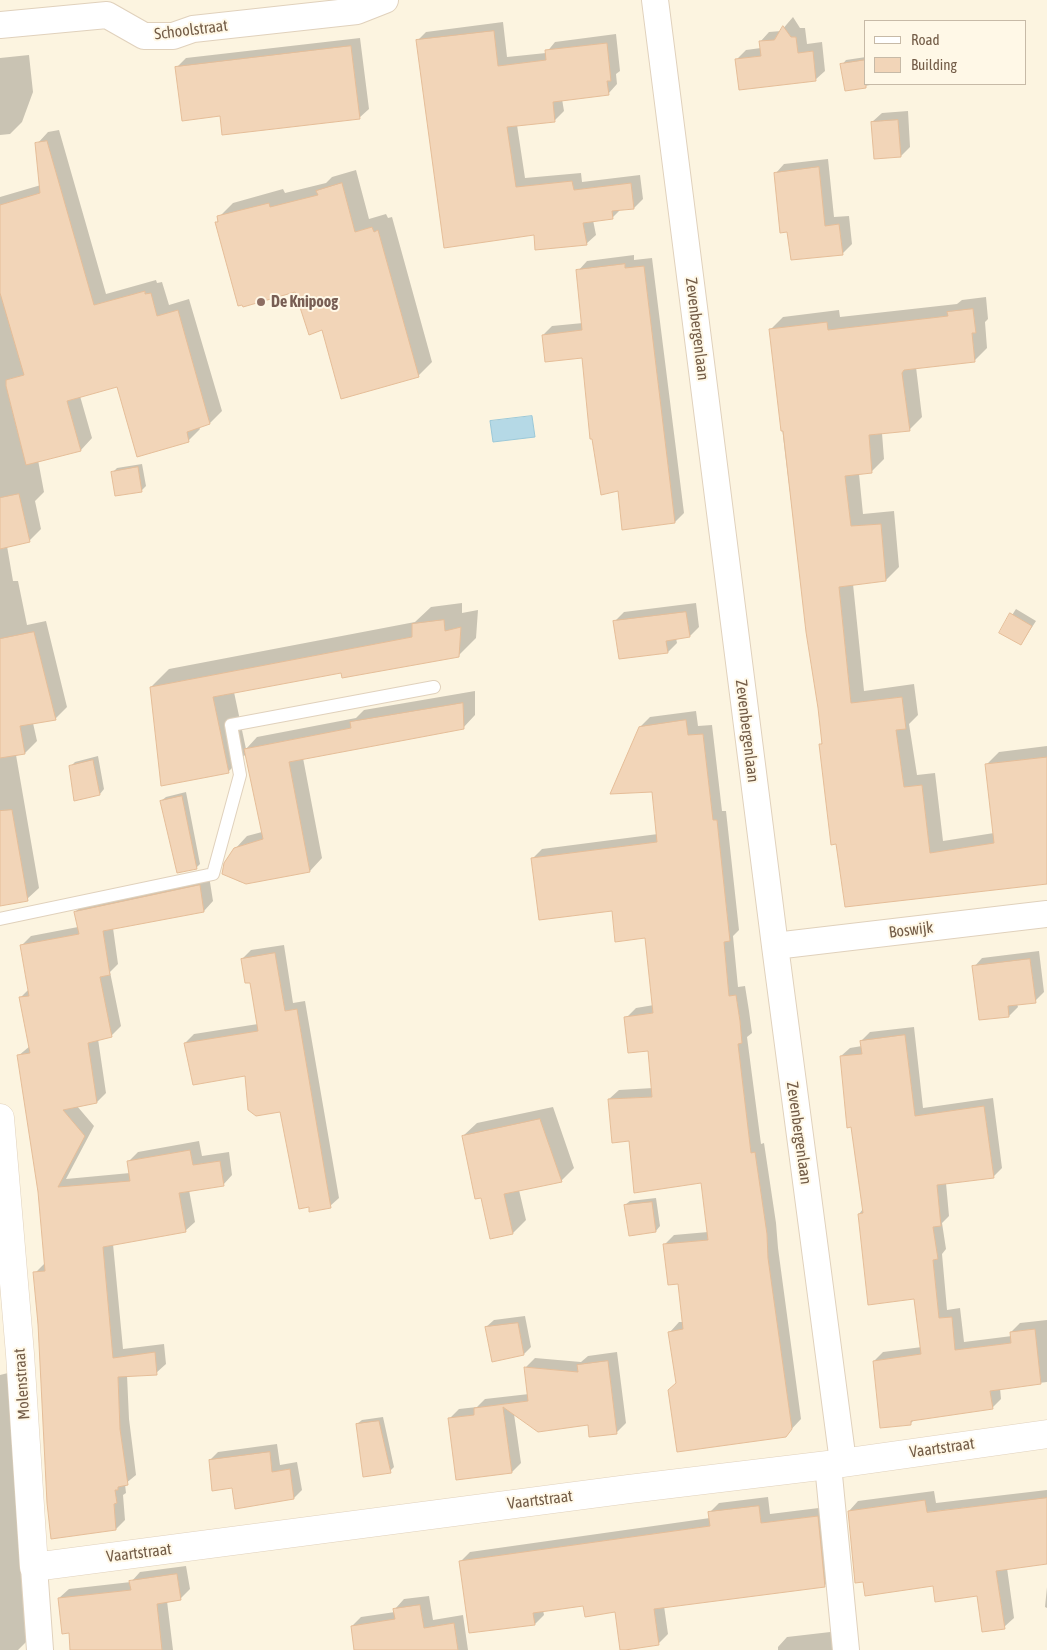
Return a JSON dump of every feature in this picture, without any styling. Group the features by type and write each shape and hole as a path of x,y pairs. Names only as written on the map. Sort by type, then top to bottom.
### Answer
{"street":[{"name":"Schoolstraat","path":"0,25 43,10 107,15 144,36 173,36 193,29 357,11 385,0"},
{"name":"Zevenbergenlaan","path":"655,0 774,946 835,1464 846,1650"},
{"name":"Boswijk","path":"774,946 1047,914"},
{"name":"Molenstraat","path":"0,1118 20,1354 40,1650"},
{"name":"Vaartstraat","path":"34,1567 835,1464 1047,1434"}],"lane":[{"path":"0,918 213,874 240,775 231,725 434,687"}],"water":[{"path":"532,416 535,437 493,442 490,421"}],"building":[{"path":"783,26 791,37 796,37 798,53 813,51 816,81 739,90 735,59 761,56 759,41 774,40"},
{"path":"494,31 498,66 546,60 545,50 607,43 611,81 607,81 609,95 553,102 555,122 507,127 516,187 572,181 574,190 631,183 634,209 612,211 613,219 583,223 587,245 535,250 534,235 444,248 416,40"},
{"path":"351,46 360,119 222,135 220,116 182,121 175,67"},
{"path":"864,60 864,85 866,85 866,88 845,91 840,64"},
{"path":"898,120 901,157 874,159 871,122"},
{"path":"47,141 94,305 145,291 145,294 151,293 157,316 178,310 210,424 187,432 189,442 137,457 117,387 67,401 81,451 26,465 6,386 6,380 24,375 0,293 0,205 40,193 35,143"},
{"path":"819,167 825,226 839,224 843,255 791,260 787,232 780,233 774,173"},
{"path":"342,183 355,232 372,227 374,232 378,230 419,377 341,399 322,330 309,335 295,292 243,307 242,305 238,306 215,222 218,222 217,216 269,203 270,207 318,195 316,191"},
{"path":"625,264 625,268 644,266 675,523 622,530 618,491 601,495 592,439 590,439 582,358 545,362 542,335 582,330 576,270"},
{"path":"973,309 976,333 972,333 975,362 904,370 902,373 910,431 869,435 872,473 845,476 851,526 881,524 886,581 839,587 851,703 902,697 906,729 896,730 904,787 922,785 930,853 994,843 985,764 1047,757 1047,884 845,907 836,844 831,845 819,744 822,744 818,708 806,632 783,431 781,431 769,329 827,322 828,330 948,316 947,312"},
{"path":"138,467 142,492 115,496 111,472"},
{"path":"19,494 30,542 0,549 0,498"},
{"path":"686,612 690,637 666,641 668,653 619,659 613,621"},
{"path":"1010,613 1032,626 1021,645 999,633"},
{"path":"444,620 445,631 461,627 459,657 342,678 341,673 213,697 229,773 161,786 150,687 412,637 412,624"},
{"path":"34,632 56,720 20,726 25,754 0,758 0,639"},
{"path":"463,703 464,729 289,762 310,872 246,884 222,874 224,863 234,848 263,839 244,749 351,728 350,722"},
{"path":"686,720 688,735 703,734 713,820 717,820 730,941 724,942 729,996 736,995 740,1021 742,1043 738,1044 751,1153 755,1152 792,1429 786,1437 677,1452 668,1390 676,1383 668,1332 683,1329 678,1284 668,1285 663,1244 708,1240 701,1183 634,1193 629,1141 612,1143 608,1099 652,1097 648,1051 628,1053 624,1017 653,1013 645,938 615,942 612,911 539,920 531,858 657,842 652,792 610,794 639,727"},
{"path":"93,760 100,795 74,801 69,766"},
{"path":"182,796 197,869 177,873 160,801"},
{"path":"12,810 28,901 0,906 0,811"},
{"path":"200,885 204,912 103,931 110,975 100,977 112,1037 88,1043 97,1103 63,1110 85,1136 58,1187 130,1181 127,1161 190,1150 193,1165 220,1161 224,1186 179,1193 186,1232 103,1247 113,1358 155,1352 157,1375 118,1377 120,1429 128,1485 118,1487 118,1490 115,1490 117,1503 114,1504 116,1530 51,1539 47,1503 38,1324 33,1272 45,1271 38,1192 17,1055 30,1053 19,997 29,996 20,945 79,934 74,912"},
{"path":"275,953 285,1011 297,1009 331,1208 309,1212 309,1207 299,1209 280,1112 256,1116 248,1110 245,1076 193,1085 184,1043 258,1031 250,983 245,983 241,959"},
{"path":"1030,959 1036,1003 1008,1006 1009,1017 979,1020 972,966"},
{"path":"905,1035 915,1116 984,1106 994,1178 937,1185 941,1226 933,1227 938,1259 933,1260 939,1318 952,1317 955,1350 1011,1343 1010,1332 1035,1329 1041,1384 990,1391 993,1409 911,1421 911,1425 880,1428 873,1361 921,1354 914,1299 868,1305 858,1214 863,1213 851,1127 847,1128 840,1056 862,1054 860,1041"},
{"path":"540,1119 562,1182 504,1194 513,1234 490,1239 481,1198 475,1199 462,1136"},
{"path":"652,1202 656,1232 629,1236 624,1205"},
{"path":"518,1323 524,1355 492,1362 485,1327"},
{"path":"608,1361 617,1434 589,1437 588,1425 538,1432 503,1407 512,1473 456,1480 448,1418 474,1415 474,1408 528,1401 524,1367 578,1372 577,1365"},
{"path":"379,1421 391,1473 363,1477 356,1424"},
{"path":"270,1452 272,1472 290,1469 294,1499 235,1509 232,1488 212,1491 209,1460"},
{"path":"1047,1498 1047,1564 996,1571 1005,1629 982,1632 977,1596 935,1602 933,1586 865,1596 863,1582 855,1583 848,1511 925,1500 927,1512"},
{"path":"759,1506 761,1523 818,1516 825,1587 654,1609 659,1645 625,1650 620,1650 615,1612 585,1617 583,1606 533,1613 535,1625 469,1633 459,1561 710,1526 708,1512"},
{"path":"177,1574 181,1600 157,1604 162,1650 70,1650 69,1633 62,1634 58,1598 131,1590 129,1581"},
{"path":"420,1605 424,1628 454,1623 458,1650 354,1650 351,1626 395,1619 393,1609"}],"place":[{"name":"De Knipoog","path":"261,302"}]}
